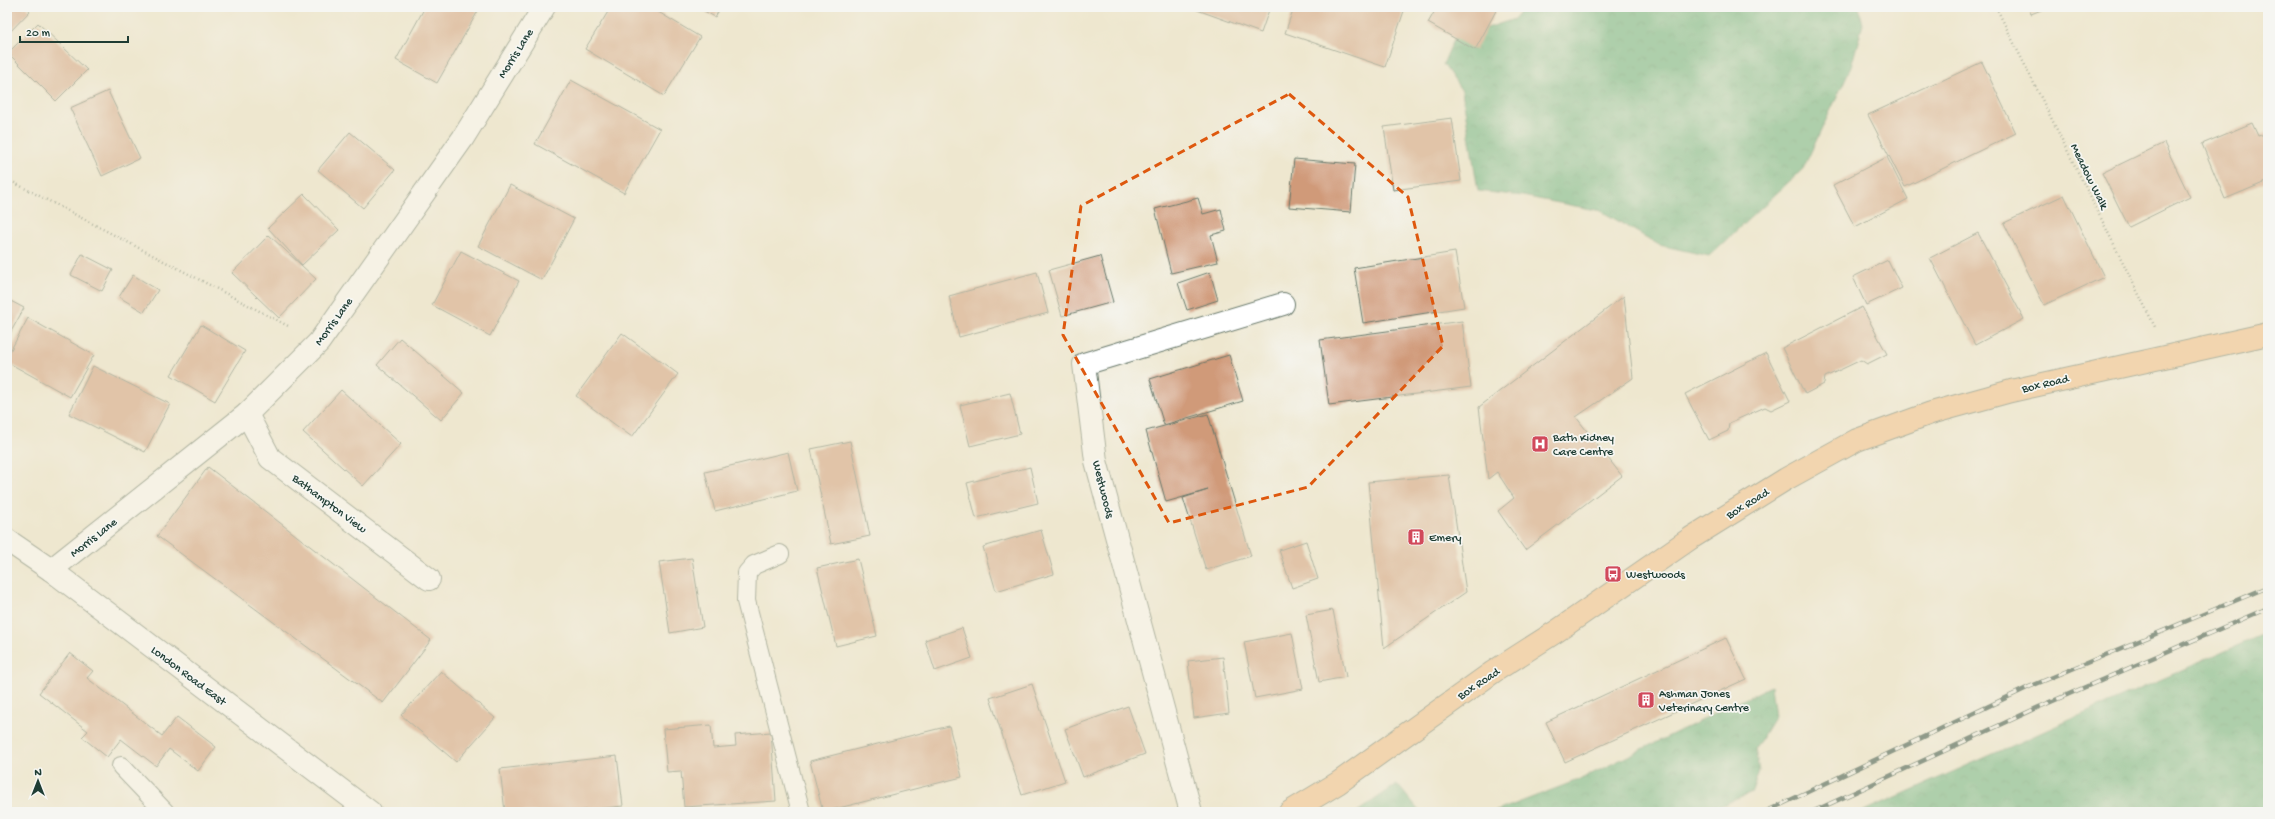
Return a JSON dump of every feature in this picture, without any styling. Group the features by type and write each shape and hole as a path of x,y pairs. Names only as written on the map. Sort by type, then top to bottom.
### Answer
{"highway":[{"name":"Box Road","path":"1290,812 1344,778 1493,672 1557,631 1691,538 1786,479 1857,440 1931,413 2011,391 2166,355 2268,334"}],"street":[{"name":"Morris Lane","path":"51,570 247,414 319,342 463,138 544,7"},
{"name":"Westwoods","path":"1191,812 1096,461 1084,364 1283,304"},
{"name":"Bathampton View","path":"247,414 270,458 428,579"},
{"name":"London Road East","path":"7,540 51,570 370,812"}],"lane":[{"path":"780,554 754,565 746,573 746,602 801,812"},
{"path":"121,766 165,812"}],"path":[{"name":"Meadow Walk","path":"1996,7 2154,325 2166,355"},
{"path":"7,179 295,330"}],"highlighted area":[{"path":"1289,94 1408,197 1443,346 1308,487 1169,523 1063,335 1081,206"}],"green space":[{"path":"1524,7 1859,7 1863,24 1851,67 1803,169 1709,256 1659,245 1601,211 1522,196 1478,191 1462,91 1443,64 1454,39 1514,19"},
{"path":"2268,632 2268,812 1862,812"},
{"path":"1771,686 1775,716 1755,749 1759,771 1752,792 1707,812 1494,812 1583,778"},
{"path":"1397,784 1420,812 1357,812"}],"building":[{"path":"7,7 27,7 30,11 7,35"},
{"path":"425,7 471,7 478,11 437,83 396,60"},
{"path":"611,7 650,7 700,37 664,96 585,49"},
{"path":"697,7 721,7 715,17"},
{"path":"1189,7 1270,7 1261,33"},
{"path":"1294,7 1405,8 1385,67 1285,33"},
{"path":"1437,7 1498,7 1475,50 1428,23"},
{"path":"2028,7 2049,7 2031,14"},
{"path":"38,23 87,70 56,101 8,53"},
{"path":"1982,62 2016,133 1905,187 1868,115"},
{"path":"571,80 660,129 624,193 535,144"},
{"path":"108,91 140,158 102,176 70,108"},
{"path":"1452,118 1461,181 1393,190 1384,127"},
{"path":"2252,123 2258,136 2268,133 2268,181 2225,199 2202,144"},
{"path":"350,132 395,170 363,208 318,170"},
{"path":"2164,143 2190,197 2129,227 2102,173"},
{"path":"1887,157 1908,199 1855,227 1833,185"},
{"path":"1294,159 1355,164 1351,212 1289,207"},
{"path":"510,185 574,219 542,280 478,246"},
{"path":"304,194 339,230 302,265 268,228"},
{"path":"2064,195 2104,277 2044,305 2004,223"},
{"path":"1198,198 1203,214 1221,209 1226,231 1211,235 1218,262 1171,273 1155,209"},
{"path":"1978,233 2024,319 1975,345 1930,258"},
{"path":"269,235 316,279 279,318 232,273"},
{"path":"461,251 519,281 490,336 432,305"},
{"path":"1455,252 1464,307 1363,323 1354,268"},
{"path":"82,254 113,270 102,291 71,275"},
{"path":"1100,256 1113,302 1062,316 1049,270"},
{"path":"1888,260 1902,288 1866,305 1853,277"},
{"path":"1037,272 1048,313 959,337 949,296"},
{"path":"1210,272 1218,300 1187,310 1178,283"},
{"path":"133,275 158,290 144,312 119,297"},
{"name":"Bath Kidney Care Centre","path":"1624,296 1633,378 1576,417 1622,476 1525,550 1498,511 1514,498 1497,472 1488,479 1479,407"},
{"path":"7,299 24,308 7,339"},
{"path":"1862,307 1887,354 1867,364 1861,360 1825,377 1824,384 1805,394 1782,348"},
{"path":"28,318 94,355 70,397 7,362 7,357"},
{"path":"1462,321 1471,387 1329,405 1320,340"},
{"path":"201,325 245,351 215,401 171,375"},
{"path":"622,333 678,374 632,437 576,396"},
{"path":"400,338 464,393 441,420 377,365"},
{"path":"1766,353 1790,401 1771,410 1765,407 1729,423 1728,431 1709,440 1685,394"},
{"path":"1229,355 1243,401 1164,425 1150,379"},
{"path":"93,366 170,404 145,452 69,414"},
{"path":"341,390 401,444 363,486 303,432"},
{"path":"1010,393 1020,434 970,446 960,405"},
{"path":"1208,414 1251,556 1206,570 1183,498 1208,490 1166,502 1146,431"},
{"path":"850,441 870,536 831,544 811,449"},
{"path":"788,452 797,491 715,511 705,472"},
{"path":"208,467 431,640 383,703 157,536"},
{"path":"1030,467 1038,503 976,518 967,483"},
{"name":"Emery","path":"1449,475 1466,592 1384,648 1368,482"},
{"path":"1041,530 1054,574 996,591 983,547"},
{"path":"1306,541 1318,579 1292,588 1279,550"},
{"path":"692,558 703,627 670,633 659,562"},
{"path":"858,559 877,636 836,646 817,568"},
{"path":"1333,610 1346,677 1319,682 1306,615"},
{"path":"962,628 972,658 935,671 925,640"},
{"path":"1292,633 1303,689 1255,698 1244,642"},
{"name":"Ashman Jones Veterinary Centre","path":"1726,638 1746,679 1565,762 1546,722"},
{"path":"70,653 93,671 87,678 162,736 177,717 216,747 198,771 169,749 156,766 121,739 107,757 82,737 88,731 39,693"},
{"path":"1223,657 1229,713 1194,718 1188,661"},
{"path":"441,671 495,718 456,762 401,715"},
{"path":"1032,684 1065,781 1022,795 990,698"},
{"path":"1128,706 1145,754 1083,777 1065,729"},
{"path":"711,725 713,748 736,746 735,735 771,732 776,801 684,807 681,771 667,772 663,729"},
{"path":"949,726 962,777 823,812 810,761"},
{"path":"617,756 623,806 567,812 505,812 500,769"}],"railway":[{"path":"1765,812 2029,687 2268,587"},
{"path":"1812,812 2039,707 2268,608"}],"place":[{"name":"Bath Kidney Care Centre","path":"1540,444"},
{"name":"Emery","path":"1416,537"},
{"name":"Westwoods","path":"1613,574"},
{"name":"Ashman Jones Veterinary Centre","path":"1646,700"}]}
